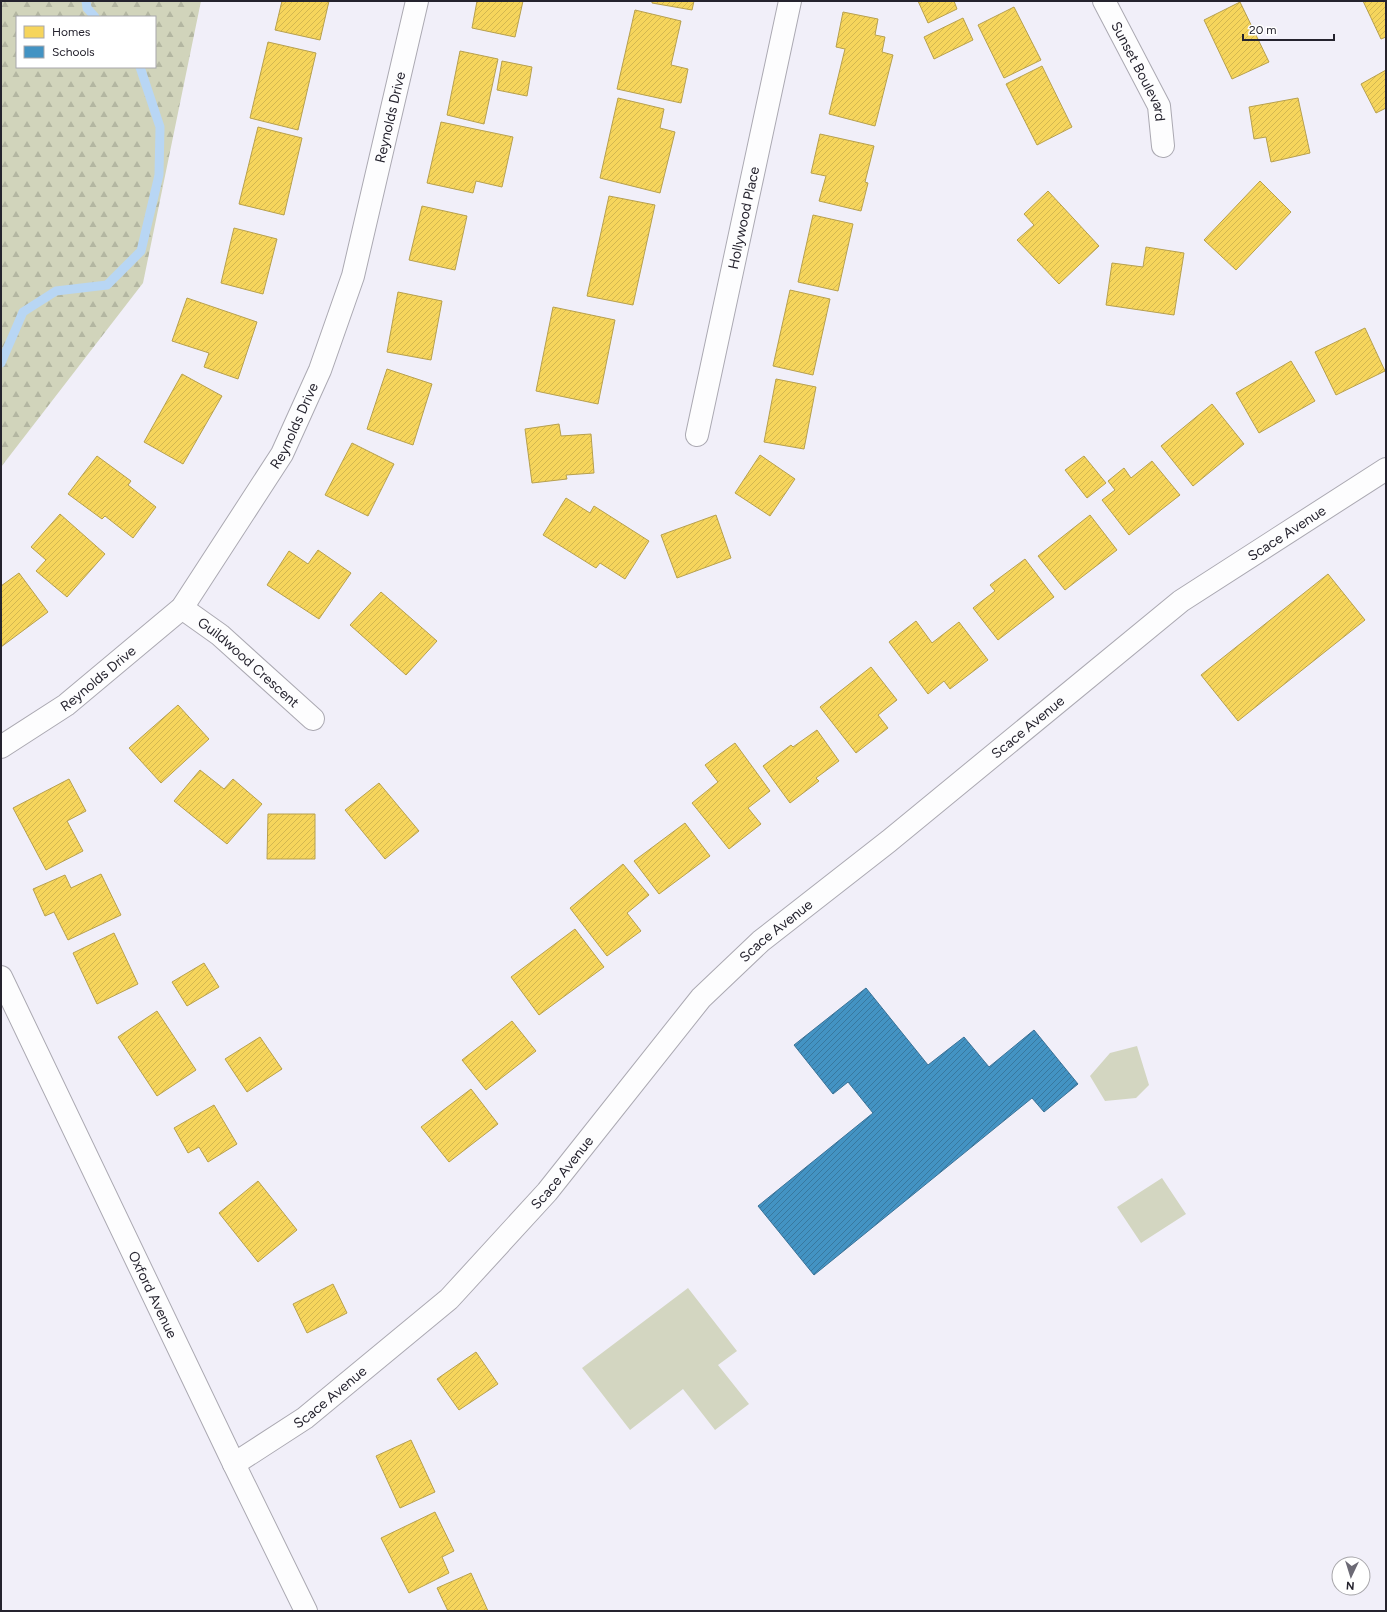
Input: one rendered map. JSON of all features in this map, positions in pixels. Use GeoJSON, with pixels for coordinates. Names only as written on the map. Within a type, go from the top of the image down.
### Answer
{"type":"FeatureCollection","features":[{"type":"Feature","properties":{"kind":"street","name":"Reynolds Drive"},"geometry":{"type":"LineString","coordinates":[[1,748],[66,706],[182,608],[282,454],[320,370],[353,276],[417,1]]}},
{"type":"Feature","properties":{"kind":"street","name":"Hollywood Place"},"geometry":{"type":"LineString","coordinates":[[697,435],[790,1]]}},
{"type":"Feature","properties":{"kind":"street","name":"Sunset Boulevard"},"geometry":{"type":"LineString","coordinates":[[1104,1],[1159,106],[1163,146]]}},
{"type":"Feature","properties":{"kind":"street","name":"Scace Avenue"},"geometry":{"type":"LineString","coordinates":[[234,1464],[305,1418],[449,1299],[547,1192],[701,998],[761,941],[889,841],[1181,601],[1386,469]]}},
{"type":"Feature","properties":{"kind":"street","name":"Guildwood Crescent"},"geometry":{"type":"LineString","coordinates":[[182,608],[220,635],[313,719]]}},
{"type":"Feature","properties":{"kind":"street","name":"Oxford Avenue"},"geometry":{"type":"LineString","coordinates":[[1,977],[306,1611]]}},
{"type":"Feature","properties":{"kind":"green space"},"geometry":{"type":"Polygon","coordinates":[[[1,1],[201,1],[143,283],[1,467],[1,1]]]}},
{"type":"Feature","properties":{"kind":"green space"},"geometry":{"type":"Polygon","coordinates":[[[1137,1046],[1149,1085],[1136,1098],[1105,1101],[1090,1076],[1110,1053],[1137,1046]]]}},
{"type":"Feature","properties":{"kind":"green space"},"geometry":{"type":"Polygon","coordinates":[[[1162,1178],[1186,1214],[1141,1243],[1117,1207],[1162,1178]]]}},
{"type":"Feature","properties":{"kind":"green space"},"geometry":{"type":"Polygon","coordinates":[[[688,1288],[737,1351],[718,1365],[749,1404],[715,1430],[683,1389],[630,1430],[582,1368],[688,1288]]]}},
{"type":"Feature","properties":{"kind":"building: Homes"},"geometry":{"type":"Polygon","coordinates":[[[282,1],[329,1],[320,40],[275,30],[282,1]]]}},
{"type":"Feature","properties":{"kind":"building: Homes"},"geometry":{"type":"Polygon","coordinates":[[[477,1],[523,1],[515,37],[472,28],[477,1]]]}},
{"type":"Feature","properties":{"kind":"building: Homes"},"geometry":{"type":"Polygon","coordinates":[[[652,1],[694,1],[692,10],[652,3],[652,1]]]}},
{"type":"Feature","properties":{"kind":"building: Homes"},"geometry":{"type":"Polygon","coordinates":[[[918,1],[954,1],[957,9],[928,23],[918,1]]]}},
{"type":"Feature","properties":{"kind":"building: Homes"},"geometry":{"type":"Polygon","coordinates":[[[1363,1],[1386,1],[1386,37],[1381,39],[1363,1]]]}},
{"type":"Feature","properties":{"kind":"building: Homes"},"geometry":{"type":"Polygon","coordinates":[[[1240,2],[1269,62],[1232,79],[1204,20],[1240,2]]]}},
{"type":"Feature","properties":{"kind":"building: Homes"},"geometry":{"type":"Polygon","coordinates":[[[1014,7],[1041,60],[1004,78],[978,25],[1014,7]]]}},
{"type":"Feature","properties":{"kind":"building: Homes"},"geometry":{"type":"Polygon","coordinates":[[[635,10],[681,21],[671,65],[688,69],[681,103],[617,89],[635,10]]]}},
{"type":"Feature","properties":{"kind":"building: Homes"},"geometry":{"type":"Polygon","coordinates":[[[843,12],[878,19],[875,35],[885,37],[882,52],[893,55],[875,126],[829,114],[845,49],[836,47],[843,12]]]}},
{"type":"Feature","properties":{"kind":"building: Homes"},"geometry":{"type":"Polygon","coordinates":[[[963,18],[973,40],[934,59],[924,37],[963,18]]]}},
{"type":"Feature","properties":{"kind":"building: Homes"},"geometry":{"type":"Polygon","coordinates":[[[268,42],[316,53],[298,130],[250,118],[268,42]]]}},
{"type":"Feature","properties":{"kind":"building: Homes"},"geometry":{"type":"Polygon","coordinates":[[[460,51],[498,59],[484,124],[447,115],[460,51]]]}},
{"type":"Feature","properties":{"kind":"building: Homes"},"geometry":{"type":"Polygon","coordinates":[[[502,61],[532,67],[527,96],[497,90],[502,61]]]}},
{"type":"Feature","properties":{"kind":"building: Homes"},"geometry":{"type":"Polygon","coordinates":[[[1042,66],[1072,127],[1037,145],[1006,84],[1042,66]]]}},
{"type":"Feature","properties":{"kind":"building: Homes"},"geometry":{"type":"Polygon","coordinates":[[[1386,70],[1386,108],[1376,113],[1361,84],[1386,70]]]}},
{"type":"Feature","properties":{"kind":"building: Homes"},"geometry":{"type":"Polygon","coordinates":[[[618,98],[664,109],[660,128],[675,132],[660,193],[600,178],[618,98]]]}},
{"type":"Feature","properties":{"kind":"building: Homes"},"geometry":{"type":"Polygon","coordinates":[[[1298,98],[1310,153],[1271,162],[1266,137],[1254,139],[1249,107],[1298,98]]]}},
{"type":"Feature","properties":{"kind":"building: Homes"},"geometry":{"type":"Polygon","coordinates":[[[441,122],[513,137],[502,187],[476,181],[473,193],[427,183],[441,122]]]}},
{"type":"Feature","properties":{"kind":"building: Homes"},"geometry":{"type":"Polygon","coordinates":[[[258,127],[302,138],[284,215],[239,204],[258,127]]]}},
{"type":"Feature","properties":{"kind":"building: Homes"},"geometry":{"type":"Polygon","coordinates":[[[820,134],[874,146],[865,182],[868,183],[861,211],[819,201],[826,176],[811,173],[820,134]]]}},
{"type":"Feature","properties":{"kind":"building: Homes"},"geometry":{"type":"Polygon","coordinates":[[[1260,181],[1291,212],[1236,270],[1204,240],[1260,181]]]}},
{"type":"Feature","properties":{"kind":"building: Homes"},"geometry":{"type":"Polygon","coordinates":[[[1048,191],[1099,246],[1059,284],[1017,240],[1034,225],[1024,214],[1048,191]]]}},
{"type":"Feature","properties":{"kind":"building: Homes"},"geometry":{"type":"Polygon","coordinates":[[[609,196],[655,205],[633,305],[587,296],[609,196]]]}},
{"type":"Feature","properties":{"kind":"building: Homes"},"geometry":{"type":"Polygon","coordinates":[[[422,206],[467,216],[455,270],[409,260],[422,206]]]}},
{"type":"Feature","properties":{"kind":"building: Homes"},"geometry":{"type":"Polygon","coordinates":[[[813,215],[853,224],[838,291],[798,282],[813,215]]]}},
{"type":"Feature","properties":{"kind":"building: Homes"},"geometry":{"type":"Polygon","coordinates":[[[234,228],[277,239],[263,294],[221,283],[234,228]]]}},
{"type":"Feature","properties":{"kind":"building: Homes"},"geometry":{"type":"Polygon","coordinates":[[[1146,247],[1184,253],[1174,315],[1106,305],[1112,263],[1143,267],[1146,247]]]}},
{"type":"Feature","properties":{"kind":"building: Homes"},"geometry":{"type":"Polygon","coordinates":[[[790,290],[830,299],[813,375],[773,366],[790,290]]]}},
{"type":"Feature","properties":{"kind":"building: Homes"},"geometry":{"type":"Polygon","coordinates":[[[398,292],[442,301],[431,360],[387,352],[398,292]]]}},
{"type":"Feature","properties":{"kind":"building: Homes"},"geometry":{"type":"Polygon","coordinates":[[[187,298],[257,322],[238,379],[204,367],[209,353],[172,341],[187,298]]]}},
{"type":"Feature","properties":{"kind":"building: Homes"},"geometry":{"type":"Polygon","coordinates":[[[553,307],[615,320],[598,404],[536,391],[553,307]]]}},
{"type":"Feature","properties":{"kind":"building: Homes"},"geometry":{"type":"Polygon","coordinates":[[[1365,328],[1385,371],[1336,395],[1315,352],[1365,328]]]}},
{"type":"Feature","properties":{"kind":"building: Homes"},"geometry":{"type":"Polygon","coordinates":[[[1291,361],[1315,401],[1259,433],[1236,393],[1291,361]]]}},
{"type":"Feature","properties":{"kind":"building: Homes"},"geometry":{"type":"Polygon","coordinates":[[[387,369],[432,384],[413,445],[367,429],[387,369]]]}},
{"type":"Feature","properties":{"kind":"building: Homes"},"geometry":{"type":"Polygon","coordinates":[[[182,374],[222,396],[183,464],[144,442],[182,374]]]}},
{"type":"Feature","properties":{"kind":"building: Homes"},"geometry":{"type":"Polygon","coordinates":[[[776,379],[816,387],[804,449],[764,442],[776,379]]]}},
{"type":"Feature","properties":{"kind":"building: Homes"},"geometry":{"type":"Polygon","coordinates":[[[1212,404],[1244,444],[1193,486],[1161,446],[1212,404]]]}},
{"type":"Feature","properties":{"kind":"building: Homes"},"geometry":{"type":"Polygon","coordinates":[[[559,424],[561,436],[591,434],[594,473],[566,475],[567,479],[532,483],[525,429],[559,424]]]}},
{"type":"Feature","properties":{"kind":"building: Homes"},"geometry":{"type":"Polygon","coordinates":[[[352,443],[394,464],[368,516],[325,495],[352,443]]]}},
{"type":"Feature","properties":{"kind":"building: Homes"},"geometry":{"type":"Polygon","coordinates":[[[760,455],[795,479],[770,516],[735,493],[760,455]]]}},
{"type":"Feature","properties":{"kind":"building: Homes"},"geometry":{"type":"Polygon","coordinates":[[[97,456],[131,481],[128,485],[156,507],[133,538],[105,516],[102,519],[68,494],[97,456]]]}},
{"type":"Feature","properties":{"kind":"building: Homes"},"geometry":{"type":"Polygon","coordinates":[[[1084,456],[1106,483],[1087,498],[1065,470],[1084,456]]]}},
{"type":"Feature","properties":{"kind":"building: Homes"},"geometry":{"type":"Polygon","coordinates":[[[1152,461],[1180,495],[1129,535],[1102,500],[1115,490],[1108,481],[1124,468],[1131,478],[1152,461]]]}},
{"type":"Feature","properties":{"kind":"building: Homes"},"geometry":{"type":"Polygon","coordinates":[[[566,498],[590,513],[594,506],[649,541],[625,579],[600,563],[596,568],[543,535],[566,498]]]}},
{"type":"Feature","properties":{"kind":"building: Homes"},"geometry":{"type":"Polygon","coordinates":[[[60,514],[105,554],[67,597],[36,571],[46,560],[31,547],[60,514]]]}},
{"type":"Feature","properties":{"kind":"building: Homes"},"geometry":{"type":"Polygon","coordinates":[[[716,515],[731,558],[677,578],[661,535],[716,515]]]}},
{"type":"Feature","properties":{"kind":"building: Homes"},"geometry":{"type":"Polygon","coordinates":[[[1090,515],[1117,550],[1065,590],[1038,556],[1090,515]]]}},
{"type":"Feature","properties":{"kind":"building: Homes"},"geometry":{"type":"Polygon","coordinates":[[[318,550],[351,573],[319,619],[267,585],[289,551],[308,564],[318,550]]]}},
{"type":"Feature","properties":{"kind":"building: Homes"},"geometry":{"type":"Polygon","coordinates":[[[1025,559],[1054,597],[998,640],[973,608],[995,591],[990,585],[1025,559]]]}},
{"type":"Feature","properties":{"kind":"building: Homes"},"geometry":{"type":"Polygon","coordinates":[[[19,573],[48,612],[1,647],[1,586],[19,573]]]}},
{"type":"Feature","properties":{"kind":"building: Homes"},"geometry":{"type":"Polygon","coordinates":[[[1328,574],[1365,620],[1238,721],[1201,675],[1328,574]]]}},
{"type":"Feature","properties":{"kind":"building: Homes"},"geometry":{"type":"Polygon","coordinates":[[[381,592],[437,641],[406,675],[350,625],[381,592]]]}},
{"type":"Feature","properties":{"kind":"building: Homes"},"geometry":{"type":"Polygon","coordinates":[[[916,621],[932,643],[959,622],[988,660],[950,689],[944,681],[928,694],[889,642],[916,621]]]}},
{"type":"Feature","properties":{"kind":"building: Homes"},"geometry":{"type":"Polygon","coordinates":[[[871,667],[897,700],[878,715],[888,728],[856,753],[820,707],[871,667]]]}},
{"type":"Feature","properties":{"kind":"building: Homes"},"geometry":{"type":"Polygon","coordinates":[[[178,705],[209,739],[161,783],[129,748],[178,705]]]}},
{"type":"Feature","properties":{"kind":"building: Homes"},"geometry":{"type":"Polygon","coordinates":[[[817,730],[839,761],[816,778],[819,781],[790,803],[763,766],[791,745],[793,747],[817,730]]]}},
{"type":"Feature","properties":{"kind":"building: Homes"},"geometry":{"type":"Polygon","coordinates":[[[735,743],[770,791],[748,808],[761,824],[729,849],[692,803],[718,782],[705,765],[735,743]]]}},
{"type":"Feature","properties":{"kind":"building: Homes"},"geometry":{"type":"Polygon","coordinates":[[[200,770],[224,789],[233,779],[262,804],[227,844],[174,801],[200,770]]]}},
{"type":"Feature","properties":{"kind":"building: Homes"},"geometry":{"type":"Polygon","coordinates":[[[69,779],[86,811],[67,821],[83,851],[46,870],[13,808],[69,779]]]}},
{"type":"Feature","properties":{"kind":"building: Homes"},"geometry":{"type":"Polygon","coordinates":[[[379,783],[419,831],[385,859],[345,810],[379,783]]]}},
{"type":"Feature","properties":{"kind":"building: Homes"},"geometry":{"type":"Polygon","coordinates":[[[268,814],[315,814],[315,859],[267,859],[268,814]]]}},
{"type":"Feature","properties":{"kind":"building: Homes"},"geometry":{"type":"Polygon","coordinates":[[[685,823],[710,856],[659,894],[634,861],[685,823]]]}},
{"type":"Feature","properties":{"kind":"building: Homes"},"geometry":{"type":"Polygon","coordinates":[[[623,864],[649,895],[627,913],[641,931],[607,956],[570,908],[623,864]]]}},
{"type":"Feature","properties":{"kind":"building: Homes"},"geometry":{"type":"Polygon","coordinates":[[[101,874],[121,915],[68,940],[54,912],[45,916],[33,889],[65,875],[71,888],[101,874]]]}},
{"type":"Feature","properties":{"kind":"building: Homes"},"geometry":{"type":"Polygon","coordinates":[[[575,929],[604,967],[539,1015],[511,977],[575,929]]]}},
{"type":"Feature","properties":{"kind":"building: Homes"},"geometry":{"type":"Polygon","coordinates":[[[114,933],[138,984],[97,1004],[73,953],[114,933]]]}},
{"type":"Feature","properties":{"kind":"building: Homes"},"geometry":{"type":"Polygon","coordinates":[[[204,963],[219,987],[187,1006],[172,982],[204,963]]]}},
{"type":"Feature","properties":{"kind":"building: Homes"},"geometry":{"type":"Polygon","coordinates":[[[157,1011],[196,1070],[157,1096],[118,1037],[157,1011]]]}},
{"type":"Feature","properties":{"kind":"building: Homes"},"geometry":{"type":"Polygon","coordinates":[[[512,1021],[536,1051],[486,1090],[462,1060],[512,1021]]]}},
{"type":"Feature","properties":{"kind":"building: Homes"},"geometry":{"type":"Polygon","coordinates":[[[260,1037],[282,1069],[247,1092],[225,1059],[260,1037]]]}},
{"type":"Feature","properties":{"kind":"building: Homes"},"geometry":{"type":"Polygon","coordinates":[[[471,1089],[498,1124],[449,1162],[421,1127],[471,1089]]]}},
{"type":"Feature","properties":{"kind":"building: Homes"},"geometry":{"type":"Polygon","coordinates":[[[214,1105],[237,1144],[208,1162],[199,1147],[188,1153],[174,1128],[214,1105]]]}},
{"type":"Feature","properties":{"kind":"building: Homes"},"geometry":{"type":"Polygon","coordinates":[[[258,1181],[297,1230],[258,1262],[219,1213],[258,1181]]]}},
{"type":"Feature","properties":{"kind":"building: Homes"},"geometry":{"type":"Polygon","coordinates":[[[333,1284],[347,1313],[307,1333],[293,1304],[333,1284]]]}},
{"type":"Feature","properties":{"kind":"building: Homes"},"geometry":{"type":"Polygon","coordinates":[[[476,1352],[498,1384],[459,1410],[437,1379],[476,1352]]]}},
{"type":"Feature","properties":{"kind":"building: Homes"},"geometry":{"type":"Polygon","coordinates":[[[411,1440],[435,1492],[400,1508],[376,1456],[411,1440]]]}},
{"type":"Feature","properties":{"kind":"building: Homes"},"geometry":{"type":"Polygon","coordinates":[[[435,1512],[454,1551],[442,1557],[449,1573],[409,1593],[381,1538],[435,1512]]]}},
{"type":"Feature","properties":{"kind":"building: Homes"},"geometry":{"type":"Polygon","coordinates":[[[471,1573],[488,1611],[448,1611],[437,1588],[471,1573]]]}},
{"type":"Feature","properties":{"kind":"building: Schools"},"geometry":{"type":"Polygon","coordinates":[[[866,988],[928,1065],[964,1037],[989,1067],[1034,1030],[1078,1084],[1044,1112],[1032,1098],[814,1275],[758,1206],[873,1113],[848,1082],[833,1094],[794,1045],[866,988]]]}},
{"type":"Feature","properties":{"kind":"waterway"},"geometry":{"type":"LineString","coordinates":[[86,1],[87,8],[94,16]]}},
{"type":"Feature","properties":{"kind":"waterway"},"geometry":{"type":"LineString","coordinates":[[1,363],[23,312],[56,291],[107,285],[141,251],[159,175],[160,127],[140,68]]}}]}
